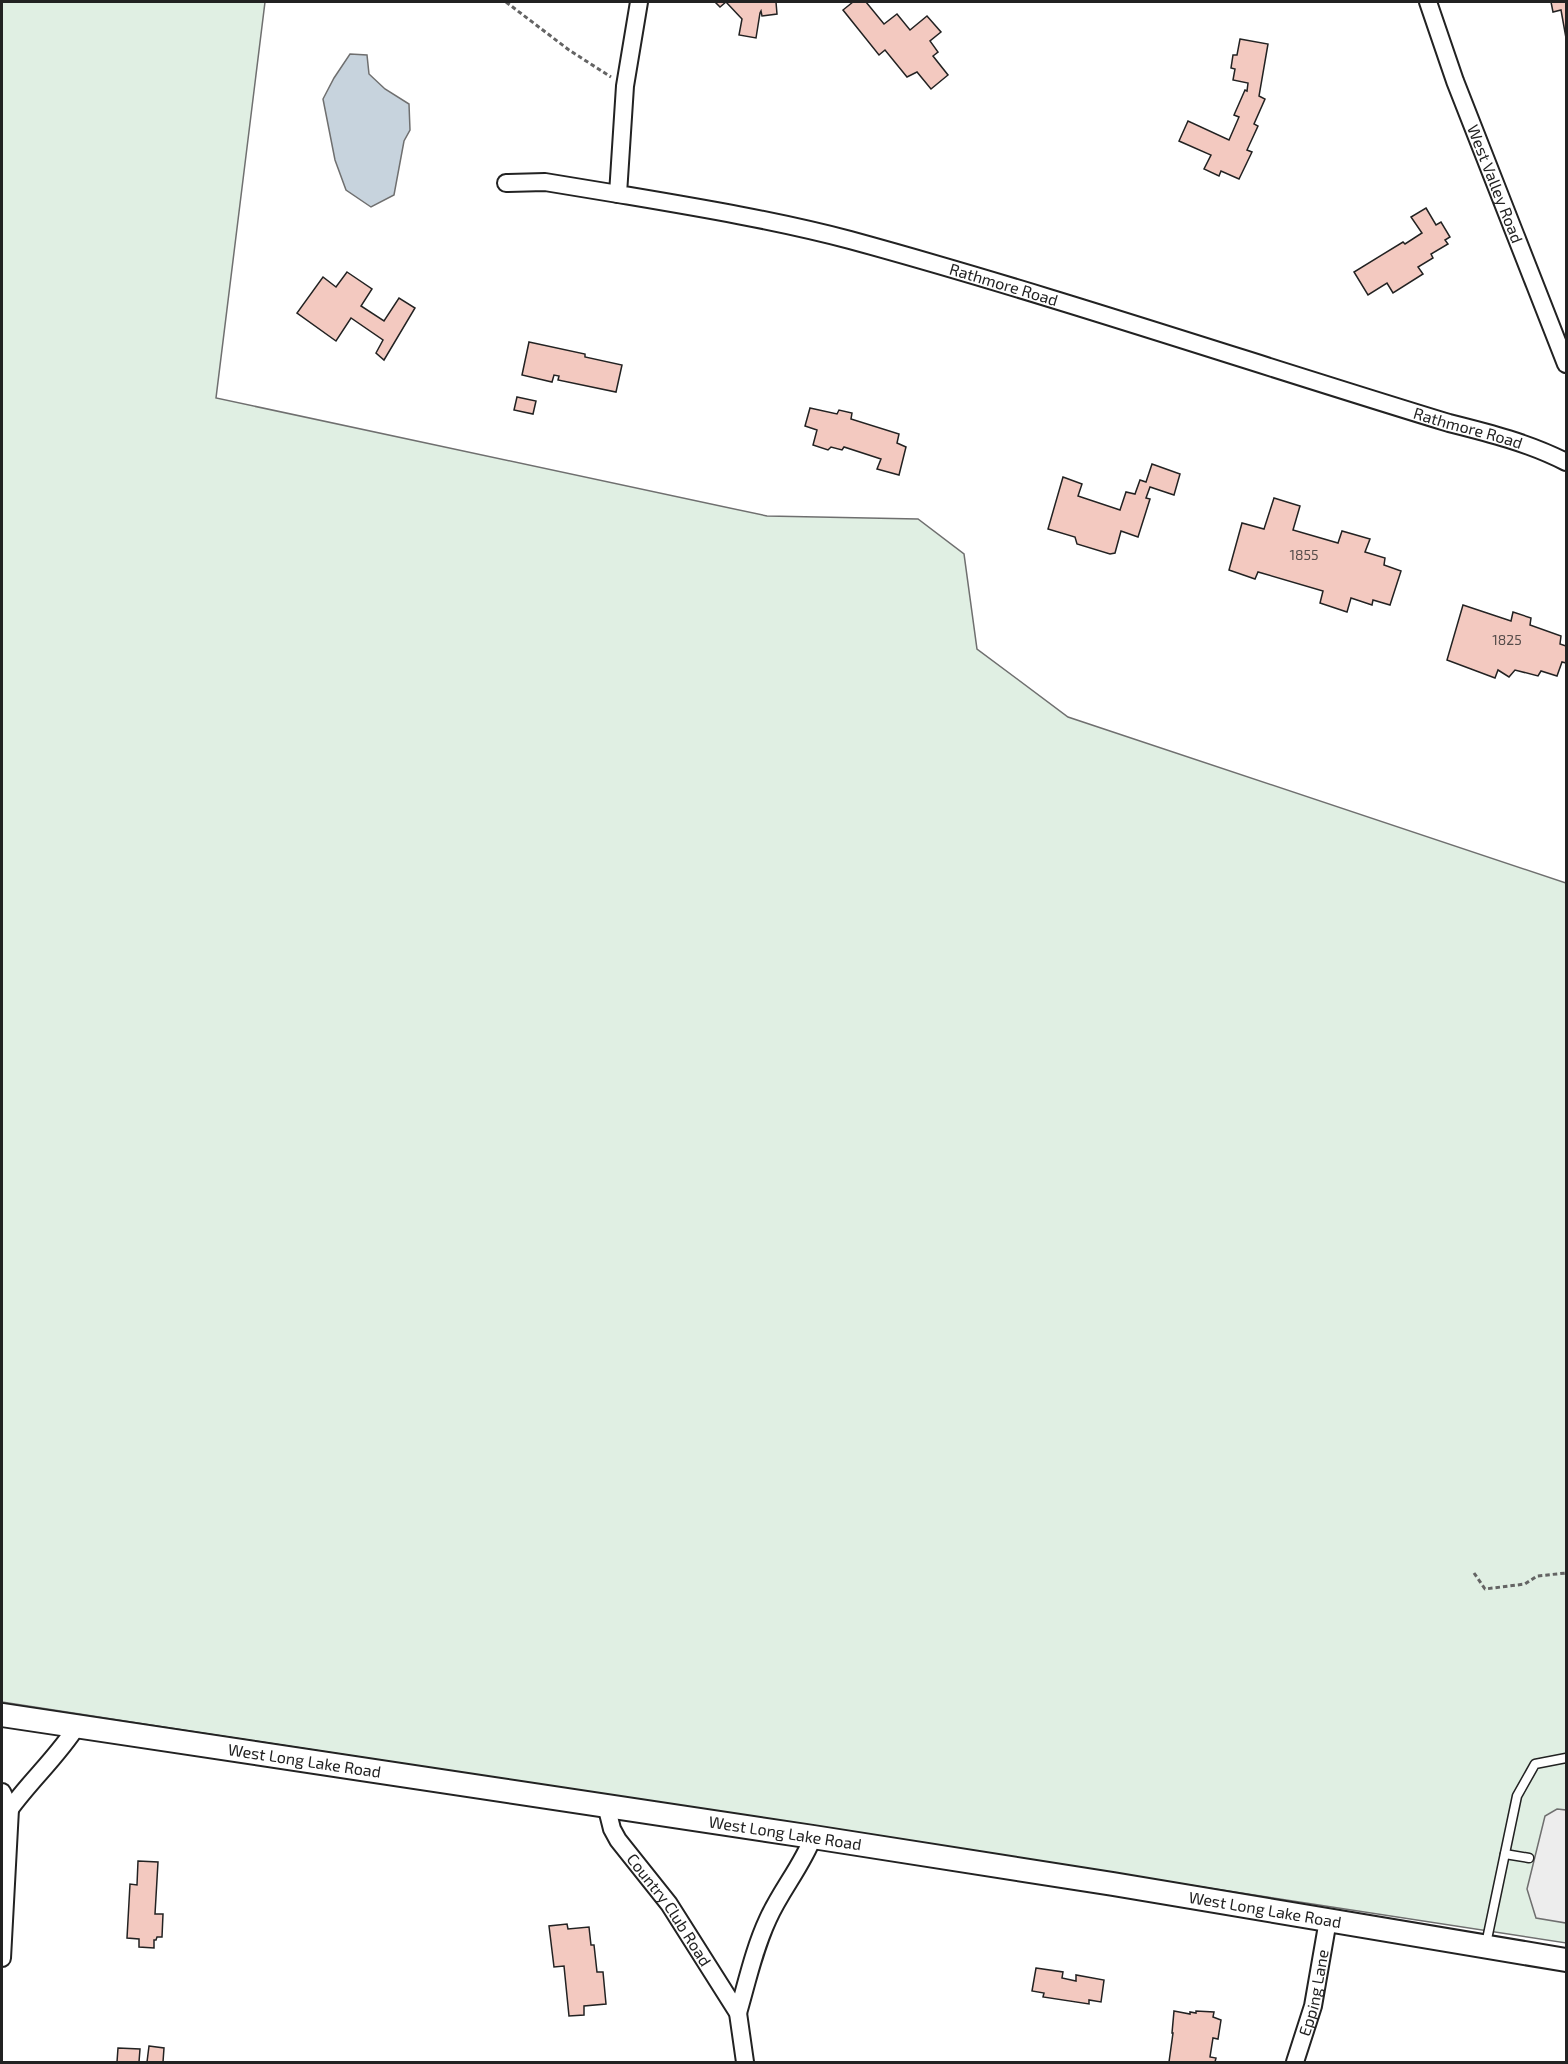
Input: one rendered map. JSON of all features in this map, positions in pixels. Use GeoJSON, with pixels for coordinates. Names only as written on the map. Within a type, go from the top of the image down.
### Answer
{"type":"FeatureCollection","features":[{"type":"Feature","properties":{"kind":"main road","name":"West Long Lake Road"},"geometry":{"type":"LineString","coordinates":[[2,1715],[813,1837],[1566,1960]]}},
{"type":"Feature","properties":{"kind":"street"},"geometry":{"type":"LineString","coordinates":[[618,194],[625,86],[639,2]]}},
{"type":"Feature","properties":{"kind":"street","name":"West Valley Road"},"geometry":{"type":"LineString","coordinates":[[1428,2],[1459,91],[1566,364]]}},
{"type":"Feature","properties":{"kind":"street","name":"Rathmore Road"},"geometry":{"type":"LineString","coordinates":[[506,183],[545,182],[618,194],[690,206],[848,240],[1172,336],[1449,423],[1489,433],[1540,450],[1566,462]]}},
{"type":"Feature","properties":{"kind":"street"},"geometry":{"type":"LineString","coordinates":[[10,1809],[24,1790],[63,1749],[77,1726]]}},
{"type":"Feature","properties":{"kind":"street"},"geometry":{"type":"LineString","coordinates":[[2,1792],[10,1809],[2,1958]]}},
{"type":"Feature","properties":{"kind":"street","name":"Country Club Road"},"geometry":{"type":"LineString","coordinates":[[606,1805],[612,1829],[618,1840],[669,1904],[738,2013],[745,2062]]}},
{"type":"Feature","properties":{"kind":"street","name":"Country Club Road"},"geometry":{"type":"LineString","coordinates":[[738,2013],[768,1918],[807,1853],[813,1837]]}},
{"type":"Feature","properties":{"kind":"street","name":"Epping Lane"},"geometry":{"type":"LineString","coordinates":[[1295,2062],[1313,2006],[1328,1920]]}},
{"type":"Feature","properties":{"kind":"lane"},"geometry":{"type":"LineString","coordinates":[[1486,1947],[1517,1796],[1535,1764],[1566,1758]]}},
{"type":"Feature","properties":{"kind":"lane"},"geometry":{"type":"LineString","coordinates":[[1505,1854],[1529,1858]]}},
{"type":"Feature","properties":{"kind":"path"},"geometry":{"type":"LineString","coordinates":[[506,2],[569,50],[625,86]]}},
{"type":"Feature","properties":{"kind":"path"},"geometry":{"type":"LineString","coordinates":[[1474,1573],[1485,1589],[1525,1584],[1537,1576],[1566,1573]]}},
{"type":"Feature","properties":{"kind":"green space"},"geometry":{"type":"Polygon","coordinates":[[[2,2],[265,2],[216,398],[767,516],[918,519],[964,554],[977,649],[1068,717],[1566,883],[1566,1943],[2,1702],[2,2]]]}},
{"type":"Feature","properties":{"kind":"shaded area"},"geometry":{"type":"Polygon","coordinates":[[[350,54],[367,55],[369,74],[385,89],[409,104],[410,130],[404,141],[394,195],[371,207],[346,190],[335,160],[323,99],[350,54]]]}},
{"type":"Feature","properties":{"kind":"shaded area"},"geometry":{"type":"Polygon","coordinates":[[[1557,1809],[1566,1810],[1566,1923],[1536,1918],[1527,1889],[1545,1816],[1557,1809]]]}},
{"type":"Feature","properties":{"kind":"building"},"geometry":{"type":"Polygon","coordinates":[[[715,2],[726,2],[720,7],[715,2]]]}},
{"type":"Feature","properties":{"kind":"building"},"geometry":{"type":"Polygon","coordinates":[[[726,2],[776,2],[777,14],[762,16],[761,11],[756,38],[739,35],[742,19],[726,2]]]}},
{"type":"Feature","properties":{"kind":"building"},"geometry":{"type":"Polygon","coordinates":[[[853,2],[866,2],[884,24],[897,14],[910,30],[927,16],[941,32],[930,41],[938,52],[933,56],[948,75],[931,89],[917,72],[907,77],[885,50],[879,55],[843,10],[853,2]]]}},
{"type":"Feature","properties":{"kind":"building"},"geometry":{"type":"Polygon","coordinates":[[[1551,2],[1566,2],[1566,38],[1561,10],[1553,12],[1551,2]]]}},
{"type":"Feature","properties":{"kind":"building"},"geometry":{"type":"Polygon","coordinates":[[[1240,39],[1268,44],[1259,96],[1265,99],[1254,124],[1258,126],[1247,150],[1252,152],[1239,179],[1221,171],[1219,176],[1204,169],[1211,155],[1179,141],[1188,121],[1229,140],[1239,117],[1234,115],[1245,90],[1247,91],[1248,83],[1233,80],[1235,69],[1231,68],[1233,55],[1237,55],[1240,39]]]}},
{"type":"Feature","properties":{"kind":"building"},"geometry":{"type":"Polygon","coordinates":[[[1426,208],[1436,225],[1441,222],[1450,237],[1445,240],[1448,244],[1431,254],[1433,258],[1418,267],[1423,274],[1393,293],[1387,283],[1368,295],[1354,272],[1422,233],[1411,217],[1426,208]]]}},
{"type":"Feature","properties":{"kind":"building"},"geometry":{"type":"Polygon","coordinates":[[[347,272],[372,289],[361,306],[384,321],[399,298],[415,308],[384,360],[376,353],[383,340],[351,318],[336,341],[297,313],[323,277],[336,287],[347,272]]]}},
{"type":"Feature","properties":{"kind":"building"},"geometry":{"type":"Polygon","coordinates":[[[529,342],[622,365],[616,392],[558,380],[559,376],[554,375],[552,382],[522,375],[529,342]]]}},
{"type":"Feature","properties":{"kind":"building"},"geometry":{"type":"Polygon","coordinates":[[[517,397],[536,401],[533,414],[514,410],[517,397]]]}},
{"type":"Feature","properties":{"kind":"building"},"geometry":{"type":"Polygon","coordinates":[[[810,408],[837,414],[839,410],[852,413],[851,419],[899,434],[897,443],[906,447],[899,475],[877,469],[881,459],[844,447],[842,450],[831,447],[828,450],[813,445],[817,430],[805,426],[810,408]]]}},
{"type":"Feature","properties":{"kind":"building"},"geometry":{"type":"Polygon","coordinates":[[[1152,464],[1180,474],[1174,495],[1150,487],[1146,498],[1150,499],[1138,537],[1121,531],[1115,553],[1110,554],[1077,544],[1075,537],[1048,529],[1063,477],[1082,484],[1078,496],[1120,510],[1126,492],[1135,494],[1140,480],[1146,482],[1152,464]]]}},
{"type":"Feature","properties":{"kind":"building"},"geometry":{"type":"Polygon","coordinates":[[[1274,498],[1300,506],[1293,530],[1338,543],[1342,531],[1370,539],[1365,552],[1385,558],[1384,565],[1401,571],[1390,605],[1373,600],[1372,605],[1351,598],[1347,612],[1320,603],[1323,591],[1258,572],[1255,579],[1229,570],[1242,523],[1264,529],[1274,498]]]}},
{"type":"Feature","properties":{"kind":"building"},"geometry":{"type":"Polygon","coordinates":[[[1463,605],[1511,621],[1513,612],[1531,618],[1530,625],[1561,636],[1560,644],[1566,646],[1566,663],[1562,662],[1557,676],[1541,671],[1538,676],[1515,670],[1509,677],[1498,670],[1495,678],[1447,660],[1463,605]]]}},
{"type":"Feature","properties":{"kind":"building"},"geometry":{"type":"Polygon","coordinates":[[[138,1861],[158,1862],[155,1914],[163,1914],[162,1937],[154,1940],[154,1948],[139,1947],[139,1939],[127,1938],[130,1884],[137,1885],[138,1861]]]}},
{"type":"Feature","properties":{"kind":"building"},"geometry":{"type":"Polygon","coordinates":[[[567,1924],[568,1929],[589,1927],[597,1972],[603,1972],[606,2004],[584,2006],[584,2015],[569,2016],[564,1966],[554,1967],[549,1926],[567,1924]]]}},
{"type":"Feature","properties":{"kind":"building"},"geometry":{"type":"Polygon","coordinates":[[[1036,1968],[1063,1972],[1062,1978],[1076,1981],[1076,1975],[1104,1980],[1101,2002],[1089,2000],[1089,2004],[1043,1997],[1044,1993],[1032,1991],[1036,1968]]]}},
{"type":"Feature","properties":{"kind":"building"},"geometry":{"type":"Polygon","coordinates":[[[1174,2011],[1190,2014],[1196,2011],[1214,2012],[1213,2017],[1221,2020],[1218,2039],[1213,2038],[1210,2057],[1216,2058],[1215,2062],[1169,2062],[1174,2011]]]}},
{"type":"Feature","properties":{"kind":"building"},"geometry":{"type":"Polygon","coordinates":[[[149,2046],[164,2048],[163,2062],[147,2062],[149,2046]]]}},
{"type":"Feature","properties":{"kind":"building"},"geometry":{"type":"Polygon","coordinates":[[[118,2048],[140,2049],[139,2062],[117,2062],[118,2048]]]}}]}
